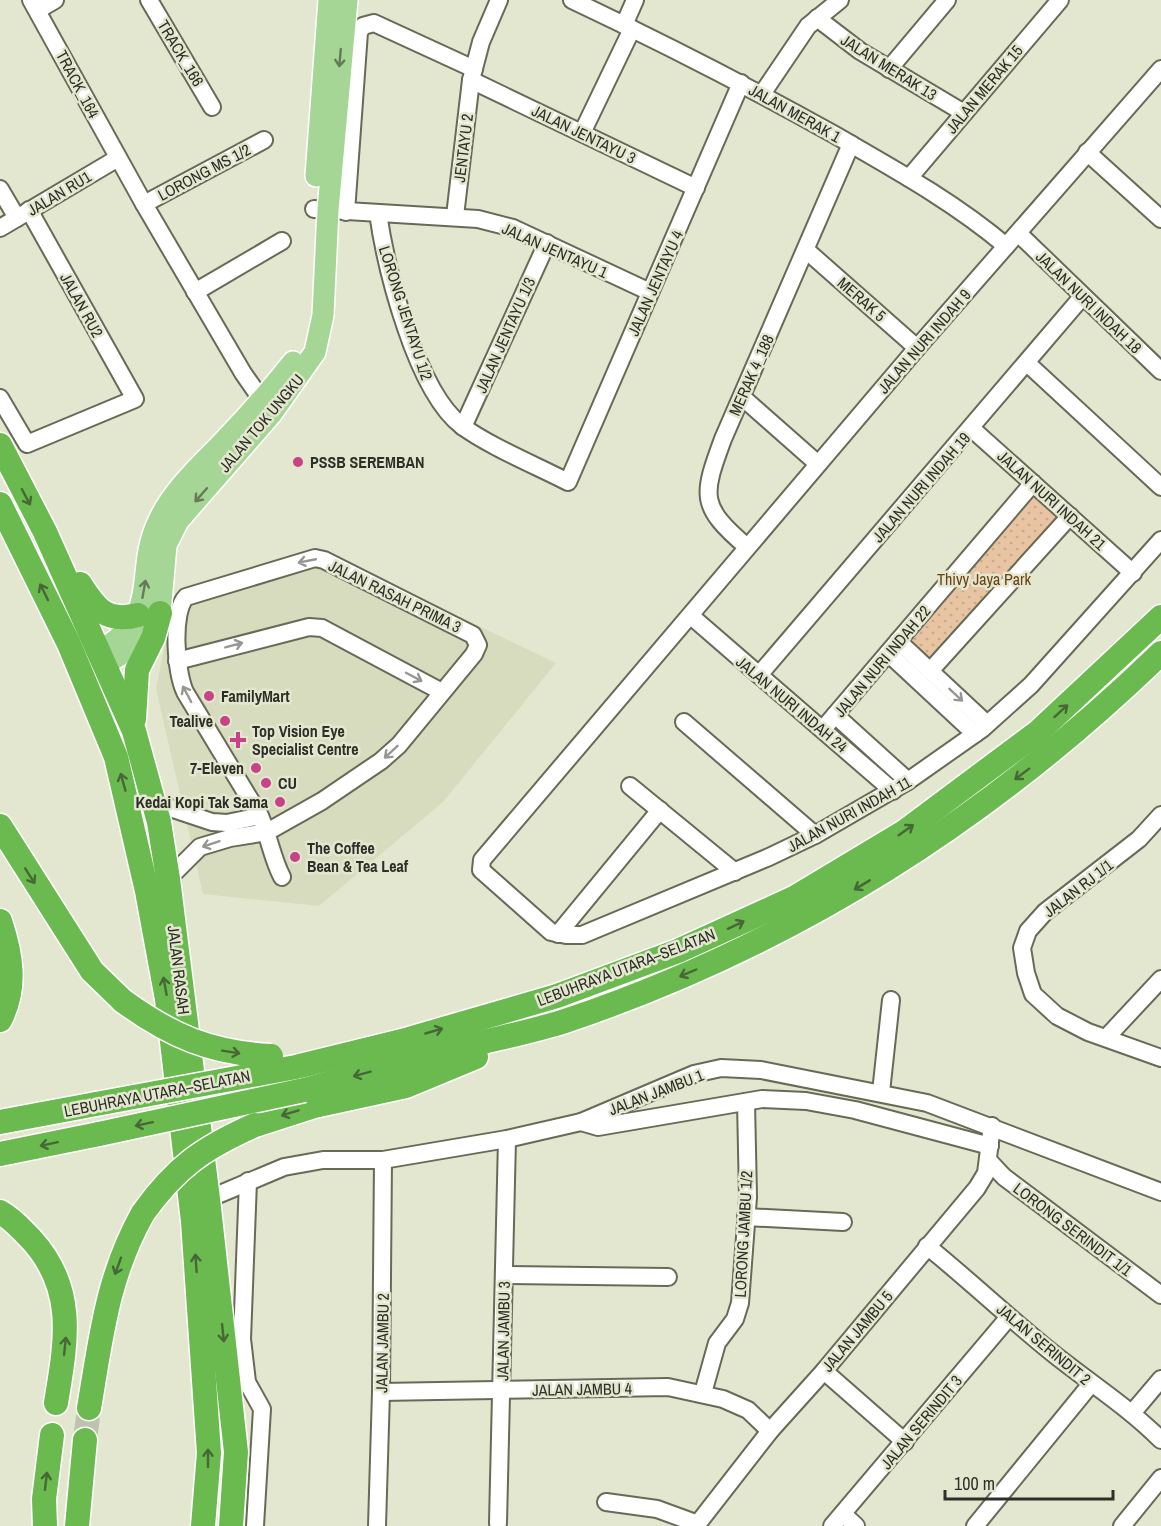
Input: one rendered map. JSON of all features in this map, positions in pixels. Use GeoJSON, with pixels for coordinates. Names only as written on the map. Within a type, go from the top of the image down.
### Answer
{"type":"FeatureCollection","features":[{"type":"Feature","properties":{"kind":"highway","name":"JALAN RASAH"},"geometry":{"type":"LineString","coordinates":[[0,445],[45,532],[134,732],[154,803],[168,879],[208,1199],[236,1452],[231,1526]]}},
{"type":"Feature","properties":{"kind":"highway","name":"JALAN RASAH"},"geometry":{"type":"LineString","coordinates":[[0,504],[69,644],[116,757],[126,794],[167,999],[193,1221],[209,1454],[203,1526]]}},
{"type":"Feature","properties":{"kind":"highway"},"geometry":{"type":"LineString","coordinates":[[45,532],[99,609],[114,618],[149,614],[153,638],[137,670],[134,732]]}},
{"type":"Feature","properties":{"kind":"highway","name":"LEBUHRAYA UTARA–SELATAN"},"geometry":{"type":"LineString","coordinates":[[0,1122],[296,1067],[402,1041],[557,996],[678,951],[794,898],[904,832],[1038,732],[1161,617]]}},
{"type":"Feature","properties":{"kind":"highway"},"geometry":{"type":"LineString","coordinates":[[69,644],[100,659],[91,693]]}},
{"type":"Feature","properties":{"kind":"highway","name":"LEBUHRAYA UTARA–SELATAN"},"geometry":{"type":"LineString","coordinates":[[0,1155],[304,1090],[564,1021],[688,974],[805,918],[920,850],[1053,751],[1112,700],[1161,653]]}},
{"type":"Feature","properties":{"kind":"highway"},"geometry":{"type":"LineString","coordinates":[[0,826],[92,971],[123,1001],[156,1025],[205,1046],[229,1052],[271,1056],[325,1052],[402,1041]]}},
{"type":"Feature","properties":{"kind":"highway"},"geometry":{"type":"LineString","coordinates":[[0,921],[10,956],[11,984],[0,1020]]}},
{"type":"Feature","properties":{"kind":"highway"},"geometry":{"type":"LineString","coordinates":[[89,1408],[109,1292],[123,1251],[143,1213],[158,1192],[181,1168],[206,1148],[255,1125],[314,1106],[406,1086],[564,1021]]}},
{"type":"Feature","properties":{"kind":"highway"},"geometry":{"type":"LineString","coordinates":[[0,1212],[11,1218],[46,1255],[55,1270],[60,1287],[66,1327],[56,1403]]}},
{"type":"Feature","properties":{"kind":"highway"},"geometry":{"type":"LineString","coordinates":[[45,1526],[44,1499],[52,1435]]}},
{"type":"Feature","properties":{"kind":"highway"},"geometry":{"type":"LineString","coordinates":[[77,1526],[85,1440]]}},
{"type":"Feature","properties":{"kind":"main road","name":"JALAN TOK UNGKU"},"geometry":{"type":"LineString","coordinates":[[329,0],[329,210]]}},
{"type":"Feature","properties":{"kind":"main road","name":"JALAN TOK UNGKU"},"geometry":{"type":"LineString","coordinates":[[100,659],[118,640],[149,614],[145,591],[150,544],[159,520],[174,494],[267,408],[294,361],[309,322],[329,210],[347,0]]}},
{"type":"Feature","properties":{"kind":"street"},"geometry":{"type":"LineString","coordinates":[[35,5],[55,0]]}},
{"type":"Feature","properties":{"kind":"street","name":"TRACK_166"},"geometry":{"type":"LineString","coordinates":[[149,0],[213,107]]}},
{"type":"Feature","properties":{"kind":"street","name":"JENTAYU 2"},"geometry":{"type":"LineString","coordinates":[[454,216],[472,74],[481,42],[499,0]]}},
{"type":"Feature","properties":{"kind":"street","name":"JALAN MERAK 1"},"geometry":{"type":"LineString","coordinates":[[572,0],[762,94],[1012,240]]}},
{"type":"Feature","properties":{"kind":"street"},"geometry":{"type":"LineString","coordinates":[[582,133],[628,27],[635,0]]}},
{"type":"Feature","properties":{"kind":"street"},"geometry":{"type":"LineString","coordinates":[[762,94],[799,38],[840,0]]}},
{"type":"Feature","properties":{"kind":"street"},"geometry":{"type":"LineString","coordinates":[[889,69],[947,0]]}},
{"type":"Feature","properties":{"kind":"street","name":"JALAN MERAK 15"},"geometry":{"type":"LineString","coordinates":[[909,178],[1060,0]]}},
{"type":"Feature","properties":{"kind":"street","name":"TRACK_164"},"geometry":{"type":"LineString","coordinates":[[35,5],[144,204],[267,408]]}},
{"type":"Feature","properties":{"kind":"street","name":"JALAN MERAK 13"},"geometry":{"type":"LineString","coordinates":[[818,18],[835,33],[889,69],[964,113]]}},
{"type":"Feature","properties":{"kind":"street","name":"JALAN JENTAYU 3"},"geometry":{"type":"LineString","coordinates":[[329,210],[359,32],[363,26],[374,23],[582,133],[696,188]]}},
{"type":"Feature","properties":{"kind":"street","name":"JALAN NURI INDAH 9"},"geometry":{"type":"LineString","coordinates":[[558,934],[525,910],[481,870],[482,860],[917,348],[1161,69]]}},
{"type":"Feature","properties":{"kind":"street","name":"JALAN JENTAYU 4"},"geometry":{"type":"LineString","coordinates":[[568,482],[741,83]]}},
{"type":"Feature","properties":{"kind":"street","name":"LORONG MS 1/2"},"geometry":{"type":"LineString","coordinates":[[144,204],[264,141]]}},
{"type":"Feature","properties":{"kind":"street","name":"MERAK 4_188"},"geometry":{"type":"LineString","coordinates":[[747,547],[726,529],[709,503],[707,489],[710,476],[851,144]]}},
{"type":"Feature","properties":{"kind":"street"},"geometry":{"type":"LineString","coordinates":[[1087,152],[1161,219]]}},
{"type":"Feature","properties":{"kind":"street","name":"JALAN RU1"},"geometry":{"type":"LineString","coordinates":[[0,228],[118,158]]}},
{"type":"Feature","properties":{"kind":"street","name":"JALAN RU2"},"geometry":{"type":"LineString","coordinates":[[0,189],[23,214],[135,399],[27,444],[0,398]]}},
{"type":"Feature","properties":{"kind":"street","name":"JALAN JENTAYU 1"},"geometry":{"type":"LineString","coordinates":[[329,210],[454,216],[513,228],[650,292]]}},
{"type":"Feature","properties":{"kind":"street","name":"LORONG JENTAYU 1/2"},"geometry":{"type":"LineString","coordinates":[[378,213],[384,254],[429,384],[446,411],[463,427],[568,482]]}},
{"type":"Feature","properties":{"kind":"street","name":"JALAN NURI INDAH 18"},"geometry":{"type":"LineString","coordinates":[[1012,240],[1082,297],[1161,370]]}},
{"type":"Feature","properties":{"kind":"street"},"geometry":{"type":"LineString","coordinates":[[195,292],[282,241]]}},
{"type":"Feature","properties":{"kind":"street","name":"JALAN JENTAYU 1/3"},"geometry":{"type":"LineString","coordinates":[[463,427],[547,243]]}},
{"type":"Feature","properties":{"kind":"street","name":"MERAK 5"},"geometry":{"type":"LineString","coordinates":[[806,250],[917,348]]}},
{"type":"Feature","properties":{"kind":"street","name":"JALAN NURI INDAH 19"},"geometry":{"type":"LineString","coordinates":[[759,675],[1082,297]]}},
{"type":"Feature","properties":{"kind":"street"},"geometry":{"type":"LineString","coordinates":[[1026,363],[1161,487]]}},
{"type":"Feature","properties":{"kind":"street"},"geometry":{"type":"LineString","coordinates":[[742,397],[818,464]]}},
{"type":"Feature","properties":{"kind":"street","name":"JALAN NURI INDAH 21"},"geometry":{"type":"LineString","coordinates":[[971,428],[1134,573]]}},
{"type":"Feature","properties":{"kind":"street","name":"JALAN NURI INDAH 22"},"geometry":{"type":"LineString","coordinates":[[823,729],[1033,483]]}},
{"type":"Feature","properties":{"kind":"street"},"geometry":{"type":"LineString","coordinates":[[930,671],[1070,516]]}},
{"type":"Feature","properties":{"kind":"street","name":"JALAN NURI INDAH 11"},"geometry":{"type":"LineString","coordinates":[[558,934],[582,935],[735,872],[814,835],[909,781],[981,729],[1031,685],[1134,573],[1161,540]]}},
{"type":"Feature","properties":{"kind":"street","name":"JALAN RASAH PRIMA 3"},"geometry":{"type":"LineString","coordinates":[[177,660],[179,608],[186,597],[315,558],[324,560],[473,635],[478,645],[474,654],[442,692]]}},
{"type":"Feature","properties":{"kind":"street","name":"JALAN NURI INDAH 24"},"geometry":{"type":"LineString","coordinates":[[691,616],[893,791]]}},
{"type":"Feature","properties":{"kind":"street"},"geometry":{"type":"LineString","coordinates":[[168,879],[200,847],[230,838],[264,824],[322,801],[381,761],[399,745],[442,692],[322,628],[309,627],[177,660],[178,676],[184,692],[264,824],[282,876]]}},
{"type":"Feature","properties":{"kind":"street"},"geometry":{"type":"LineString","coordinates":[[893,647],[930,671],[981,729]]}},
{"type":"Feature","properties":{"kind":"street"},"geometry":{"type":"LineString","coordinates":[[893,647],[981,729]]}},
{"type":"Feature","properties":{"kind":"street"},"geometry":{"type":"LineString","coordinates":[[835,715],[909,781]]}},
{"type":"Feature","properties":{"kind":"street"},"geometry":{"type":"LineString","coordinates":[[684,722],[814,835]]}},
{"type":"Feature","properties":{"kind":"street"},"geometry":{"type":"LineString","coordinates":[[630,786],[735,872]]}},
{"type":"Feature","properties":{"kind":"street"},"geometry":{"type":"LineString","coordinates":[[154,803],[212,822],[264,824]]}},
{"type":"Feature","properties":{"kind":"street"},"geometry":{"type":"LineString","coordinates":[[558,934],[660,810]]}},
{"type":"Feature","properties":{"kind":"street","name":"JALAN RJ 1/1"},"geometry":{"type":"LineString","coordinates":[[1161,815],[1138,839],[1045,912],[1028,931],[1022,948],[1033,994],[1057,1016],[1106,1038],[1161,1058]]}},
{"type":"Feature","properties":{"kind":"street"},"geometry":{"type":"LineString","coordinates":[[1106,1038],[1161,980]]}},
{"type":"Feature","properties":{"kind":"street"},"geometry":{"type":"LineString","coordinates":[[881,1092],[891,1000]]}},
{"type":"Feature","properties":{"kind":"street","name":"JALAN JAMBU 1"},"geometry":{"type":"LineString","coordinates":[[208,1199],[284,1167],[323,1160],[383,1160],[507,1139],[581,1122],[694,1074],[721,1068],[761,1070],[881,1092],[927,1103],[1161,1192]]}},
{"type":"Feature","properties":{"kind":"street"},"geometry":{"type":"LineString","coordinates":[[581,1122],[598,1127],[762,1099],[806,1101],[855,1110],[989,1153]]}},
{"type":"Feature","properties":{"kind":"street","name":"LORONG JAMBU 1/2"},"geometry":{"type":"LineString","coordinates":[[703,1394],[717,1343],[735,1319],[740,1303],[746,1217],[746,1102]]}},
{"type":"Feature","properties":{"kind":"street","name":"JALAN JAMBU 5"},"geometry":{"type":"LineString","coordinates":[[697,1525],[770,1431],[824,1371],[977,1188],[986,1173],[992,1126]]}},
{"type":"Feature","properties":{"kind":"street","name":"JALAN JAMBU 3"},"geometry":{"type":"LineString","coordinates":[[498,1523],[507,1139]]}},
{"type":"Feature","properties":{"kind":"street","name":"LORONG SERINDIT 1/1"},"geometry":{"type":"LineString","coordinates":[[989,1153],[1004,1177],[1161,1295]]}},
{"type":"Feature","properties":{"kind":"street","name":"JALAN JAMBU 2"},"geometry":{"type":"LineString","coordinates":[[377,1526],[381,1392],[383,1160]]}},
{"type":"Feature","properties":{"kind":"street"},"geometry":{"type":"LineString","coordinates":[[248,1181],[242,1339],[247,1382],[262,1410],[255,1526]]}},
{"type":"Feature","properties":{"kind":"street"},"geometry":{"type":"LineString","coordinates":[[746,1217],[843,1222]]}},
{"type":"Feature","properties":{"kind":"street","name":"JALAN SERINDIT 2"},"geometry":{"type":"LineString","coordinates":[[927,1246],[1091,1384],[1133,1412],[1161,1440]]}},
{"type":"Feature","properties":{"kind":"street"},"geometry":{"type":"LineString","coordinates":[[504,1275],[668,1277]]}},
{"type":"Feature","properties":{"kind":"street","name":"JALAN SERINDIT 3"},"geometry":{"type":"LineString","coordinates":[[838,1520],[1010,1317]]}},
{"type":"Feature","properties":{"kind":"street"},"geometry":{"type":"LineString","coordinates":[[824,1371],[905,1442]]}},
{"type":"Feature","properties":{"kind":"street"},"geometry":{"type":"LineString","coordinates":[[1133,1412],[1161,1379]]}},
{"type":"Feature","properties":{"kind":"street"},"geometry":{"type":"LineString","coordinates":[[975,1526],[1091,1384]]}},
{"type":"Feature","properties":{"kind":"street","name":"JALAN JAMBU 4"},"geometry":{"type":"LineString","coordinates":[[381,1392],[668,1387],[703,1394],[748,1410],[770,1431]]}},
{"type":"Feature","properties":{"kind":"street"},"geometry":{"type":"LineString","coordinates":[[1122,1526],[1161,1478]]}},
{"type":"Feature","properties":{"kind":"street"},"geometry":{"type":"LineString","coordinates":[[606,1502],[657,1509],[697,1525]]}},
{"type":"Feature","properties":{"kind":"street"},"geometry":{"type":"LineString","coordinates":[[838,1520],[856,1526]]}},
{"type":"Feature","properties":{"kind":"shaded area"},"geometry":{"type":"Polygon","coordinates":[[[321,550],[556,663],[443,802],[319,906],[203,894],[156,689],[174,597],[321,550]]]}},
{"type":"Feature","properties":{"kind":"green space","name":"Thivy Jaya Park"},"geometry":{"type":"Polygon","coordinates":[[[1034,495],[1060,518],[934,663],[907,639],[1034,495]]]}},
{"type":"Feature","properties":{"kind":"tunnel"},"geometry":{"type":"LineString","coordinates":[[85,1440],[89,1408]]}},
{"type":"Feature","properties":{"kind":"place","name":"PSSB SEREMBAN"},"geometry":{"type":"Point","coordinates":[298,462]}},
{"type":"Feature","properties":{"kind":"place","name":"FamilyMart"},"geometry":{"type":"Point","coordinates":[209,696]}},
{"type":"Feature","properties":{"kind":"place","name":"Tealive"},"geometry":{"type":"Point","coordinates":[225,721]}},
{"type":"Feature","properties":{"kind":"place","name":"Top Vision Eye Specialist Centre"},"geometry":{"type":"Point","coordinates":[238,740]}},
{"type":"Feature","properties":{"kind":"place","name":"7-Eleven"},"geometry":{"type":"Point","coordinates":[256,768]}},
{"type":"Feature","properties":{"kind":"place","name":"CU"},"geometry":{"type":"Point","coordinates":[266,783]}},
{"type":"Feature","properties":{"kind":"place","name":"Kedai Kopi Tak Sama"},"geometry":{"type":"Point","coordinates":[280,802]}},
{"type":"Feature","properties":{"kind":"place","name":"The Coffee Bean & Tea Leaf"},"geometry":{"type":"Point","coordinates":[295,857]}}]}
